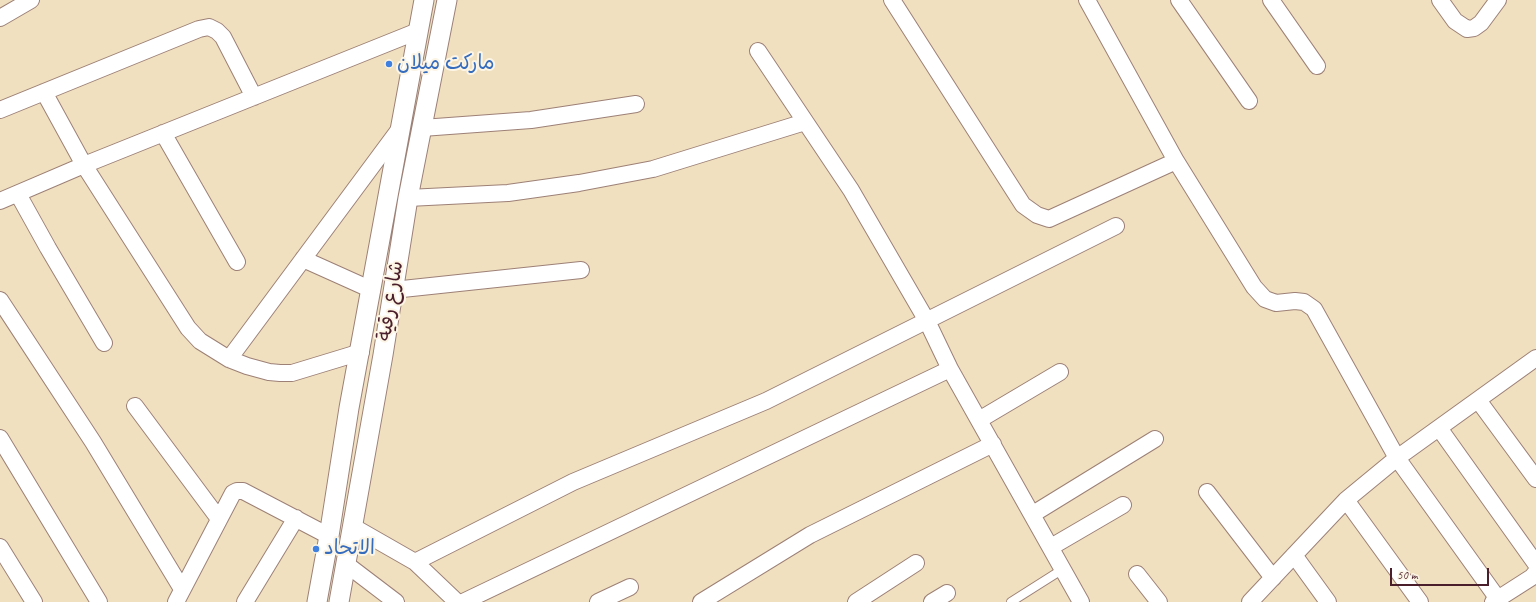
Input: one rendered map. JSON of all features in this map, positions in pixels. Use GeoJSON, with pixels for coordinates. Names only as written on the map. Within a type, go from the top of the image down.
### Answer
{"type":"FeatureCollection","features":[{"type":"Feature","properties":{"kind":"street"},"geometry":{"type":"LineString","coordinates":[[0,18],[31,0]]}},
{"type":"Feature","properties":{"kind":"street","name":"شارع رقية"},"geometry":{"type":"LineString","coordinates":[[317,602],[330,536],[349,408],[372,290],[424,0]]}},
{"type":"Feature","properties":{"kind":"street","name":"شارع رقية"},"geometry":{"type":"LineString","coordinates":[[339,602],[383,355],[408,198],[447,0]]}},
{"type":"Feature","properties":{"kind":"street"},"geometry":{"type":"LineString","coordinates":[[892,0],[1023,205],[1037,215],[1048,218],[1176,161]]}},
{"type":"Feature","properties":{"kind":"street"},"geometry":{"type":"LineString","coordinates":[[1087,0],[1176,161],[1254,287],[1265,299],[1276,303],[1295,301],[1304,302],[1314,309],[1397,458],[1495,600],[1535,574],[1439,428]]}},
{"type":"Feature","properties":{"kind":"street"},"geometry":{"type":"LineString","coordinates":[[1179,0],[1249,101]]}},
{"type":"Feature","properties":{"kind":"street"},"geometry":{"type":"LineString","coordinates":[[1271,0],[1317,66]]}},
{"type":"Feature","properties":{"kind":"street"},"geometry":{"type":"LineString","coordinates":[[1440,0],[1455,21],[1467,30],[1474,28],[1481,23],[1498,0]]}},
{"type":"Feature","properties":{"kind":"street"},"geometry":{"type":"LineString","coordinates":[[0,110],[199,29],[209,27],[217,31],[223,37],[254,97]]}},
{"type":"Feature","properties":{"kind":"street"},"geometry":{"type":"LineString","coordinates":[[0,201],[84,165],[418,31]]}},
{"type":"Feature","properties":{"kind":"street"},"geometry":{"type":"LineString","coordinates":[[758,51],[850,190],[928,321],[950,369],[1081,602]]}},
{"type":"Feature","properties":{"kind":"street"},"geometry":{"type":"LineString","coordinates":[[44,92],[84,165],[188,328],[200,341],[230,359],[258,370],[269,372],[292,373],[360,352],[364,358],[371,362],[378,360],[383,355]]}},
{"type":"Feature","properties":{"kind":"street"},"geometry":{"type":"LineString","coordinates":[[422,128],[531,120],[636,104]]}},
{"type":"Feature","properties":{"kind":"street"},"geometry":{"type":"LineString","coordinates":[[408,198],[508,194],[594,181],[653,169],[805,122]]}},
{"type":"Feature","properties":{"kind":"street"},"geometry":{"type":"LineString","coordinates":[[230,359],[402,126]]}},
{"type":"Feature","properties":{"kind":"street"},"geometry":{"type":"LineString","coordinates":[[163,133],[237,262]]}},
{"type":"Feature","properties":{"kind":"street"},"geometry":{"type":"LineString","coordinates":[[18,194],[104,343]]}},
{"type":"Feature","properties":{"kind":"street"},"geometry":{"type":"LineString","coordinates":[[415,562],[573,482],[766,401],[1116,226]]}},
{"type":"Feature","properties":{"kind":"street"},"geometry":{"type":"LineString","coordinates":[[303,259],[372,290]]}},
{"type":"Feature","properties":{"kind":"street"},"geometry":{"type":"LineString","coordinates":[[393,290],[581,270]]}},
{"type":"Feature","properties":{"kind":"street"},"geometry":{"type":"LineString","coordinates":[[0,300],[93,442],[179,596]]}},
{"type":"Feature","properties":{"kind":"street"},"geometry":{"type":"LineString","coordinates":[[1250,602],[1346,500],[1397,458],[1535,361]]}},
{"type":"Feature","properties":{"kind":"street"},"geometry":{"type":"LineString","coordinates":[[463,602],[950,369]]}},
{"type":"Feature","properties":{"kind":"street"},"geometry":{"type":"LineString","coordinates":[[980,420],[1060,372]]}},
{"type":"Feature","properties":{"kind":"street"},"geometry":{"type":"LineString","coordinates":[[1478,400],[1536,479]]}},
{"type":"Feature","properties":{"kind":"street"},"geometry":{"type":"LineString","coordinates":[[349,408],[355,402],[363,401],[370,405],[373,412]]}},
{"type":"Feature","properties":{"kind":"street"},"geometry":{"type":"LineString","coordinates":[[135,406],[219,519]]}},
{"type":"Feature","properties":{"kind":"street"},"geometry":{"type":"LineString","coordinates":[[0,438],[99,602]]}},
{"type":"Feature","properties":{"kind":"street"},"geometry":{"type":"LineString","coordinates":[[1032,514],[1155,440]]}},
{"type":"Feature","properties":{"kind":"street"},"geometry":{"type":"LineString","coordinates":[[701,602],[810,535],[993,444]]}},
{"type":"Feature","properties":{"kind":"street"},"geometry":{"type":"LineString","coordinates":[[179,596],[219,519],[234,493],[240,490],[330,536]]}},
{"type":"Feature","properties":{"kind":"street"},"geometry":{"type":"LineString","coordinates":[[1207,492],[1273,578]]}},
{"type":"Feature","properties":{"kind":"street"},"geometry":{"type":"LineString","coordinates":[[1346,500],[1420,602]]}},
{"type":"Feature","properties":{"kind":"street"},"geometry":{"type":"LineString","coordinates":[[1051,547],[1123,505]]}},
{"type":"Feature","properties":{"kind":"street"},"geometry":{"type":"LineString","coordinates":[[245,602],[296,518]]}},
{"type":"Feature","properties":{"kind":"street"},"geometry":{"type":"LineString","coordinates":[[352,526],[415,562],[457,602]]}},
{"type":"Feature","properties":{"kind":"street"},"geometry":{"type":"LineString","coordinates":[[0,547],[34,602]]}},
{"type":"Feature","properties":{"kind":"street"},"geometry":{"type":"LineString","coordinates":[[1294,555],[1328,602]]}},
{"type":"Feature","properties":{"kind":"street"},"geometry":{"type":"LineString","coordinates":[[856,602],[916,563]]}},
{"type":"Feature","properties":{"kind":"street"},"geometry":{"type":"LineString","coordinates":[[346,564],[396,602]]}},
{"type":"Feature","properties":{"kind":"street"},"geometry":{"type":"LineString","coordinates":[[1137,574],[1159,602]]}},
{"type":"Feature","properties":{"kind":"street"},"geometry":{"type":"LineString","coordinates":[[598,602],[630,587]]}},
{"type":"Feature","properties":{"kind":"street"},"geometry":{"type":"LineString","coordinates":[[932,602],[947,593]]}},
{"type":"Feature","properties":{"kind":"lane"},"geometry":{"type":"LineString","coordinates":[[1011,602],[1063,568]]}},
{"type":"Feature","properties":{"kind":"place","name":"ماركت ميلان"},"geometry":{"type":"Point","coordinates":[389,64]}},
{"type":"Feature","properties":{"kind":"place","name":"الاتحاد"},"geometry":{"type":"Point","coordinates":[316,549]}}]}
